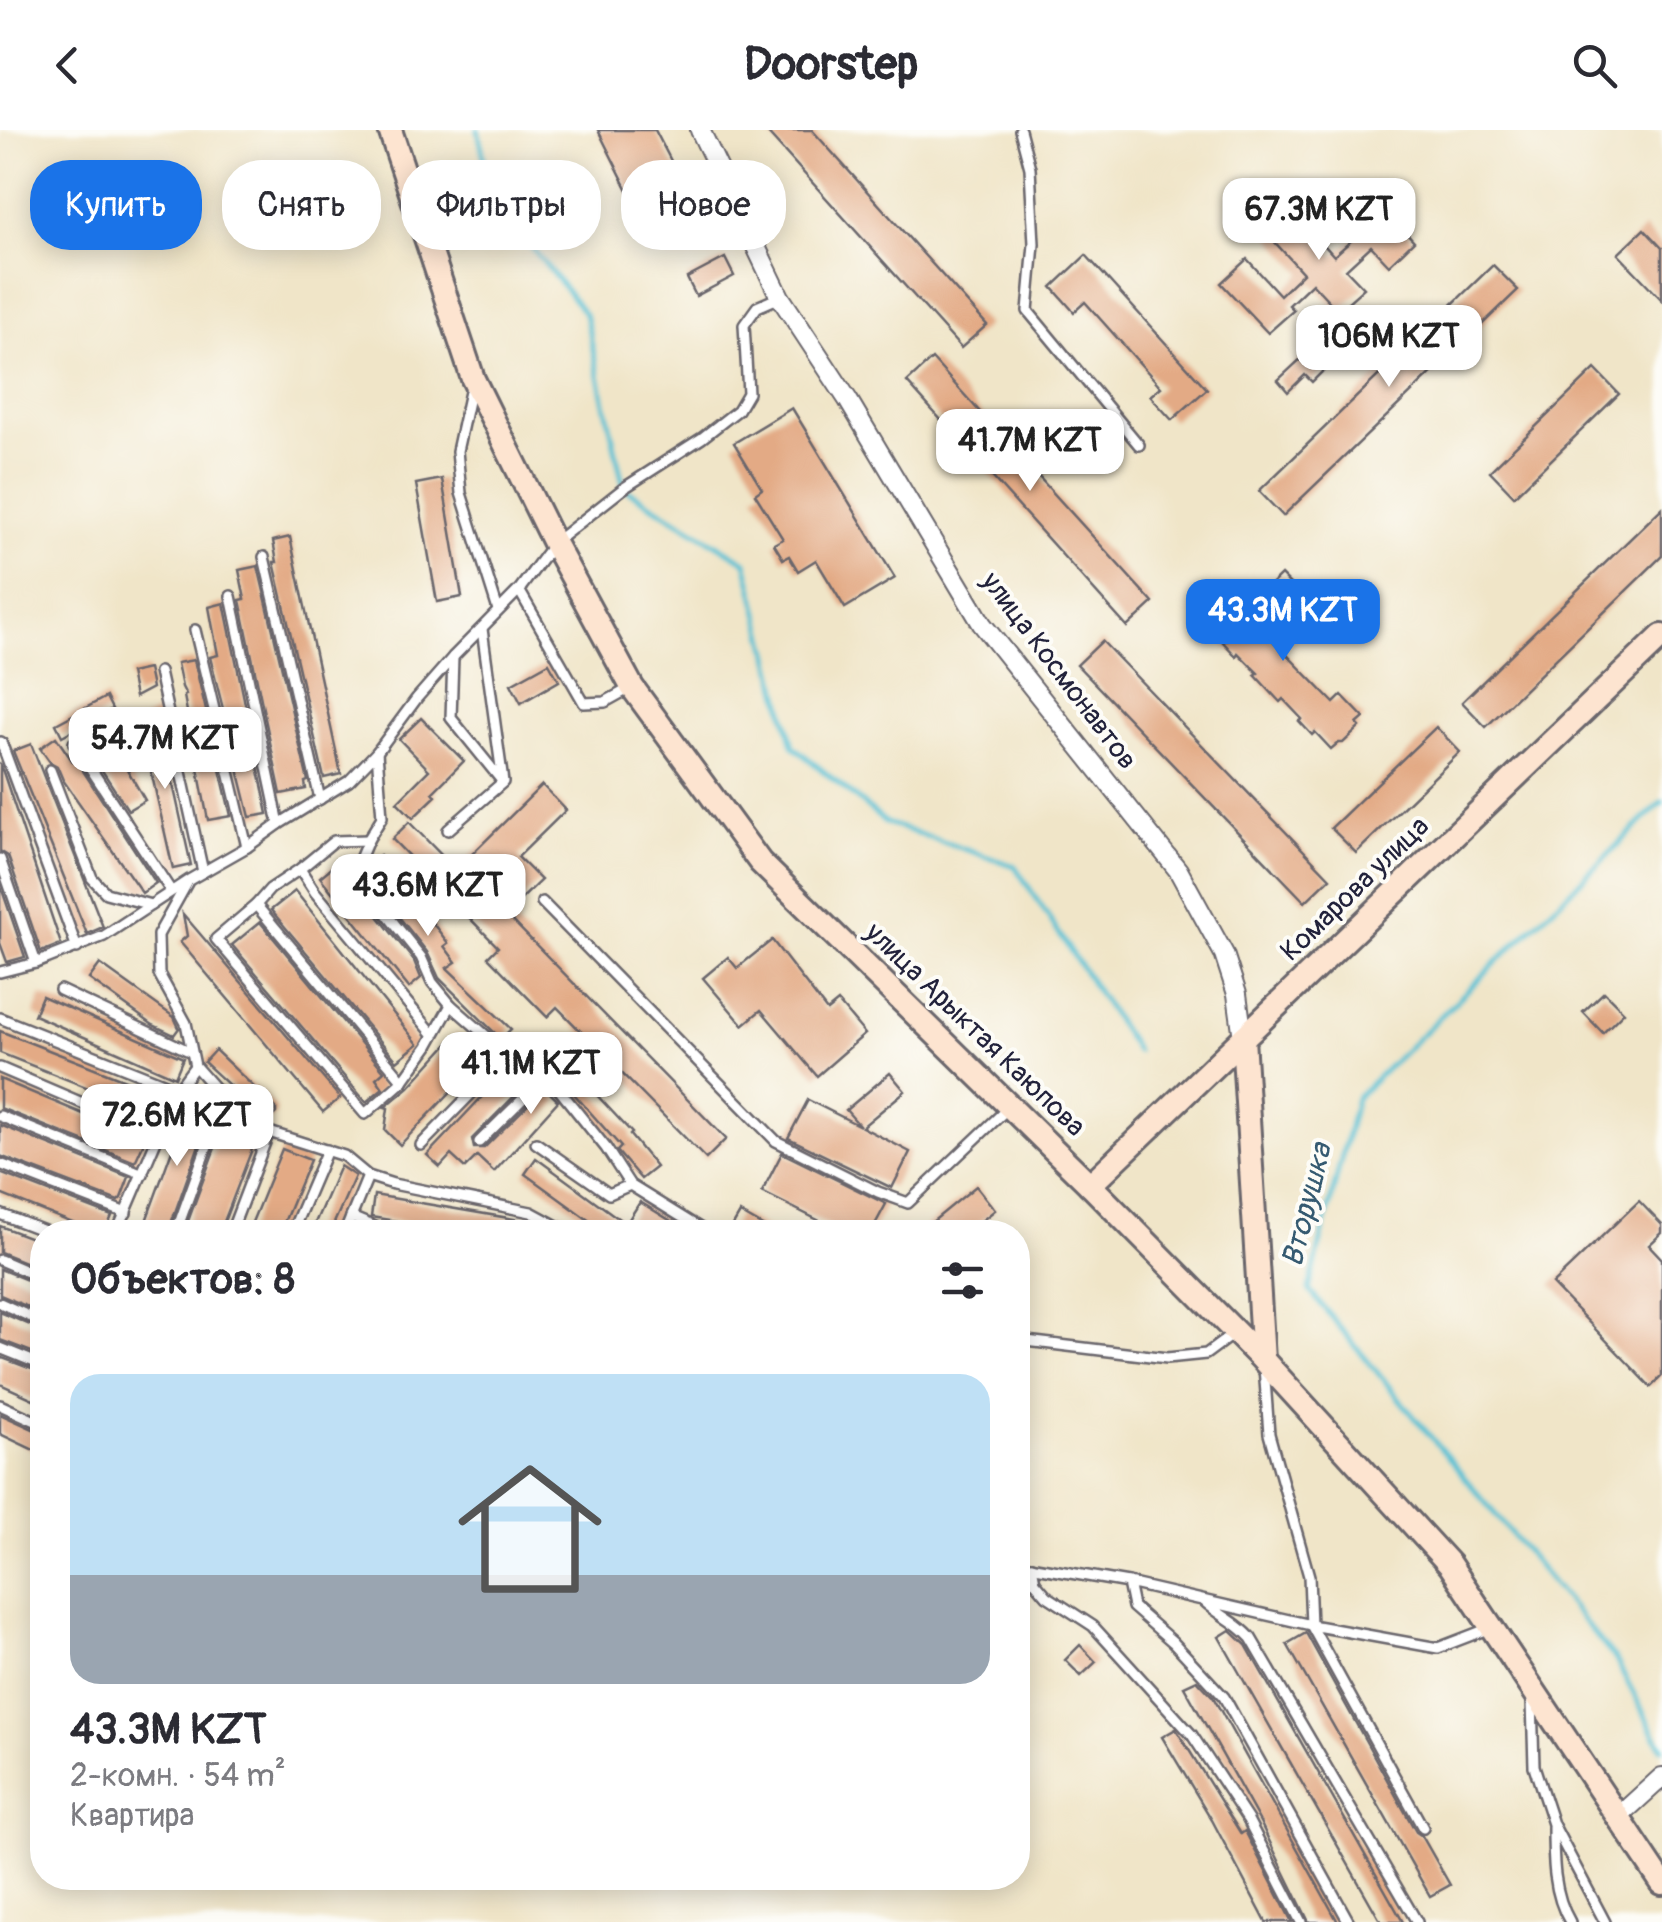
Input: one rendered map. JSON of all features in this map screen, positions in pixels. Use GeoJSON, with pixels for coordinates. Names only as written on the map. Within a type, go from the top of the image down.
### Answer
{"type":"FeatureCollection","features":[{"type":"Feature","properties":{"kind":"street","name":"улица Арыктая Каюпова"},"geometry":{"type":"LineString","coordinates":[[390,130],[472,379],[632,687],[760,862],[1236,1332],[1450,1565],[1662,1884]]}},
{"type":"Feature","properties":{"kind":"street","name":"улица Космонавтов"},"geometry":{"type":"LineString","coordinates":[[700,130],[780,297],[848,400],[982,624],[1178,870],[1224,954],[1237,994],[1243,1038]]}},
{"type":"Feature","properties":{"kind":"street","name":"Комарова улица"},"geometry":{"type":"LineString","coordinates":[[1090,1185],[1662,636]]}},
{"type":"Feature","properties":{"kind":"street"},"geometry":{"type":"LineString","coordinates":[[1243,1038],[1263,1360]]}},
{"type":"Feature","properties":{"kind":"street"},"geometry":{"type":"LineString","coordinates":[[1618,1818],[1662,1776]]}},
{"type":"Feature","properties":{"kind":"lane"},"geometry":{"type":"LineString","coordinates":[[1020,130],[1030,168],[1034,244],[1028,311],[1139,445]]}},
{"type":"Feature","properties":{"kind":"lane"},"geometry":{"type":"LineString","coordinates":[[0,972],[36,963],[104,936],[350,781],[453,657],[519,590],[554,543],[624,488],[738,410],[748,393],[744,325],[757,307],[780,297]]}},
{"type":"Feature","properties":{"kind":"lane"},"geometry":{"type":"LineString","coordinates":[[472,379],[457,451],[461,493],[498,610]]}},
{"type":"Feature","properties":{"kind":"lane"},"geometry":{"type":"LineString","coordinates":[[264,558],[320,799]]}},
{"type":"Feature","properties":{"kind":"lane"},"geometry":{"type":"LineString","coordinates":[[519,590],[584,703],[605,702],[632,687]]}},
{"type":"Feature","properties":{"kind":"lane"},"geometry":{"type":"LineString","coordinates":[[231,596],[279,824]]}},
{"type":"Feature","properties":{"kind":"lane"},"geometry":{"type":"LineString","coordinates":[[482,628],[503,782]]}},
{"type":"Feature","properties":{"kind":"lane"},"geometry":{"type":"LineString","coordinates":[[195,630],[247,847]]}},
{"type":"Feature","properties":{"kind":"lane"},"geometry":{"type":"LineString","coordinates":[[453,657],[451,718],[503,782]]}},
{"type":"Feature","properties":{"kind":"lane"},"geometry":{"type":"LineString","coordinates":[[160,672],[203,872]]}},
{"type":"Feature","properties":{"kind":"lane"},"geometry":{"type":"LineString","coordinates":[[115,717],[74,743],[171,892]]}},
{"type":"Feature","properties":{"kind":"lane"},"geometry":{"type":"LineString","coordinates":[[1,742],[77,948]]}},
{"type":"Feature","properties":{"kind":"lane"},"geometry":{"type":"LineString","coordinates":[[377,752],[382,817],[354,873],[421,957],[432,982],[506,1058],[421,1145]]}},
{"type":"Feature","properties":{"kind":"lane"},"geometry":{"type":"LineString","coordinates":[[50,770],[92,878],[106,893],[151,905]]}},
{"type":"Feature","properties":{"kind":"lane"},"geometry":{"type":"LineString","coordinates":[[448,830],[503,782]]}},
{"type":"Feature","properties":{"kind":"lane"},"geometry":{"type":"LineString","coordinates":[[368,840],[334,841],[270,889],[216,939],[365,1114],[403,1082],[451,1005]]}},
{"type":"Feature","properties":{"kind":"lane"},"geometry":{"type":"LineString","coordinates":[[0,859],[36,963]]}},
{"type":"Feature","properties":{"kind":"lane"},"geometry":{"type":"LineString","coordinates":[[300,869],[434,1035]]}},
{"type":"Feature","properties":{"kind":"lane"},"geometry":{"type":"LineString","coordinates":[[188,880],[158,936],[159,974],[186,1022],[195,1066],[224,1098],[270,1132],[344,1156],[368,1176],[531,1212],[546,1220]]}},
{"type":"Feature","properties":{"kind":"lane"},"geometry":{"type":"LineString","coordinates":[[542,902],[776,1141],[878,1192],[908,1203],[1010,1106]]}},
{"type":"Feature","properties":{"kind":"lane"},"geometry":{"type":"LineString","coordinates":[[256,906],[403,1082]]}},
{"type":"Feature","properties":{"kind":"lane"},"geometry":{"type":"LineString","coordinates":[[60,990],[191,1052]]}},
{"type":"Feature","properties":{"kind":"lane"},"geometry":{"type":"LineString","coordinates":[[0,1018],[178,1090]]}},
{"type":"Feature","properties":{"kind":"lane"},"geometry":{"type":"LineString","coordinates":[[123,1220],[178,1090],[195,1066]]}},
{"type":"Feature","properties":{"kind":"lane"},"geometry":{"type":"LineString","coordinates":[[0,1068],[158,1134]]}},
{"type":"Feature","properties":{"kind":"lane"},"geometry":{"type":"LineString","coordinates":[[479,1142],[543,1079],[553,1082],[630,1185],[687,1220]]}},
{"type":"Feature","properties":{"kind":"lane"},"geometry":{"type":"LineString","coordinates":[[180,1220],[224,1098]]}},
{"type":"Feature","properties":{"kind":"lane"},"geometry":{"type":"LineString","coordinates":[[0,1116],[143,1174]]}},
{"type":"Feature","properties":{"kind":"lane"},"geometry":{"type":"LineString","coordinates":[[236,1220],[270,1132]]}},
{"type":"Feature","properties":{"kind":"lane"},"geometry":{"type":"LineString","coordinates":[[536,1143],[608,1194],[630,1185]]}},
{"type":"Feature","properties":{"kind":"lane"},"geometry":{"type":"LineString","coordinates":[[297,1220],[326,1150]]}},
{"type":"Feature","properties":{"kind":"lane"},"geometry":{"type":"LineString","coordinates":[[0,1164],[126,1213]]}},
{"type":"Feature","properties":{"kind":"lane"},"geometry":{"type":"LineString","coordinates":[[350,1220],[368,1176]]}},
{"type":"Feature","properties":{"kind":"lane"},"geometry":{"type":"LineString","coordinates":[[0,1214],[30,1225]]}},
{"type":"Feature","properties":{"kind":"lane"},"geometry":{"type":"LineString","coordinates":[[351,1217],[358,1220]]}},
{"type":"Feature","properties":{"kind":"lane"},"geometry":{"type":"LineString","coordinates":[[0,1260],[30,1273]]}},
{"type":"Feature","properties":{"kind":"lane"},"geometry":{"type":"LineString","coordinates":[[0,1303],[30,1317]]}},
{"type":"Feature","properties":{"kind":"lane"},"geometry":{"type":"LineString","coordinates":[[1030,1341],[1167,1358],[1206,1354],[1236,1332]]}},
{"type":"Feature","properties":{"kind":"lane"},"geometry":{"type":"LineString","coordinates":[[0,1348],[30,1360]]}},
{"type":"Feature","properties":{"kind":"lane"},"geometry":{"type":"LineString","coordinates":[[1263,1360],[1269,1434],[1310,1576],[1311,1625],[1424,1828]]}},
{"type":"Feature","properties":{"kind":"lane"},"geometry":{"type":"LineString","coordinates":[[0,1404],[30,1418]]}},
{"type":"Feature","properties":{"kind":"lane"},"geometry":{"type":"LineString","coordinates":[[1301,1922],[1248,1820],[1192,1735],[1093,1626],[1047,1596],[1035,1582],[1032,1566],[1438,1648],[1492,1627]]}},
{"type":"Feature","properties":{"kind":"lane"},"geometry":{"type":"LineString","coordinates":[[1128,1583],[1133,1606],[1224,1696],[1349,1922]]}},
{"type":"Feature","properties":{"kind":"lane"},"geometry":{"type":"LineString","coordinates":[[1202,1599],[1215,1612],[1239,1624],[1251,1638],[1417,1922]]}},
{"type":"Feature","properties":{"kind":"lane"},"geometry":{"type":"LineString","coordinates":[[1532,1687],[1534,1766],[1553,1824],[1605,1922]]}},
{"type":"Feature","properties":{"kind":"lane"},"geometry":{"type":"LineString","coordinates":[[1553,1824],[1553,1867],[1570,1922]]}},
{"type":"Feature","properties":{"kind":"building"},"geometry":{"type":"Polygon","coordinates":[[[598,130],[655,130],[670,160],[621,160],[621,176],[598,130]]]}},
{"type":"Feature","properties":{"kind":"building"},"geometry":{"type":"Polygon","coordinates":[[[765,130],[812,130],[987,325],[961,348],[765,130]]]}},
{"type":"Feature","properties":{"kind":"building"},"geometry":{"type":"Polygon","coordinates":[[[1368,191],[1414,241],[1389,265],[1371,246],[1346,269],[1364,288],[1338,311],[1312,283],[1289,305],[1294,310],[1268,333],[1221,283],[1247,259],[1280,295],[1303,273],[1271,238],[1297,215],[1334,256],[1360,233],[1342,214],[1368,191]]]}},
{"type":"Feature","properties":{"kind":"building"},"geometry":{"type":"Polygon","coordinates":[[[1644,229],[1662,248],[1662,300],[1618,254],[1644,229]]]}},
{"type":"Feature","properties":{"kind":"building"},"geometry":{"type":"Polygon","coordinates":[[[1086,255],[1207,389],[1172,420],[1150,396],[1161,387],[1085,302],[1074,312],[1052,287],[1086,255]]]}},
{"type":"Feature","properties":{"kind":"building"},"geometry":{"type":"Polygon","coordinates":[[[725,258],[734,276],[696,296],[687,278],[725,258]]]}},
{"type":"Feature","properties":{"kind":"building"},"geometry":{"type":"Polygon","coordinates":[[[1493,265],[1518,290],[1283,516],[1259,491],[1493,265]]]}},
{"type":"Feature","properties":{"kind":"building"},"geometry":{"type":"Polygon","coordinates":[[[1307,353],[1323,371],[1312,382],[1305,375],[1288,392],[1278,380],[1307,353]]]}},
{"type":"Feature","properties":{"kind":"building"},"geometry":{"type":"Polygon","coordinates":[[[932,359],[1153,603],[1127,627],[907,382],[932,359]]]}},
{"type":"Feature","properties":{"kind":"building"},"geometry":{"type":"Polygon","coordinates":[[[1595,369],[1619,394],[1514,496],[1490,471],[1595,369]]]}},
{"type":"Feature","properties":{"kind":"building"},"geometry":{"type":"Polygon","coordinates":[[[792,408],[895,578],[845,608],[816,560],[798,571],[789,556],[783,559],[774,544],[783,539],[755,494],[762,489],[734,443],[792,408]]]}},
{"type":"Feature","properties":{"kind":"building"},"geometry":{"type":"Polygon","coordinates":[[[442,479],[462,597],[437,602],[416,484],[442,479]]]}},
{"type":"Feature","properties":{"kind":"building"},"geometry":{"type":"Polygon","coordinates":[[[1662,508],[1662,556],[1486,727],[1462,702],[1662,508]]]}},
{"type":"Feature","properties":{"kind":"building"},"geometry":{"type":"Polygon","coordinates":[[[290,537],[341,774],[324,778],[274,562],[273,541],[290,537]]]}},
{"type":"Feature","properties":{"kind":"building"},"geometry":{"type":"Polygon","coordinates":[[[258,566],[308,781],[306,789],[281,794],[240,600],[245,599],[239,570],[258,566]]]}},
{"type":"Feature","properties":{"kind":"building"},"geometry":{"type":"Polygon","coordinates":[[[1281,575],[1307,601],[1296,612],[1281,597],[1255,622],[1334,703],[1342,695],[1364,718],[1343,743],[1331,749],[1315,732],[1312,735],[1283,699],[1280,702],[1255,675],[1258,673],[1238,653],[1236,656],[1209,623],[1233,595],[1235,598],[1242,591],[1253,602],[1281,575]]]}},
{"type":"Feature","properties":{"kind":"building"},"geometry":{"type":"Polygon","coordinates":[[[224,603],[268,814],[250,817],[210,657],[218,655],[209,607],[224,603]]]}},
{"type":"Feature","properties":{"kind":"building"},"geometry":{"type":"Polygon","coordinates":[[[1102,641],[1330,878],[1305,902],[1077,665],[1102,641]]]}},
{"type":"Feature","properties":{"kind":"building"},"geometry":{"type":"Polygon","coordinates":[[[194,660],[231,816],[208,820],[177,663],[194,660]]]}},
{"type":"Feature","properties":{"kind":"building"},"geometry":{"type":"Polygon","coordinates":[[[549,663],[559,681],[521,703],[511,684],[549,663]]]}},
{"type":"Feature","properties":{"kind":"building"},"geometry":{"type":"Polygon","coordinates":[[[148,669],[152,688],[135,697],[130,673],[148,669]]]}},
{"type":"Feature","properties":{"kind":"building"},"geometry":{"type":"Polygon","coordinates":[[[106,697],[112,709],[62,736],[56,724],[106,697]]]}},
{"type":"Feature","properties":{"kind":"building"},"geometry":{"type":"Polygon","coordinates":[[[157,712],[191,865],[173,869],[140,722],[157,712]]]}},
{"type":"Feature","properties":{"kind":"building"},"geometry":{"type":"Polygon","coordinates":[[[421,718],[464,761],[413,818],[397,802],[429,770],[399,739],[421,718]]]}},
{"type":"Feature","properties":{"kind":"building"},"geometry":{"type":"Polygon","coordinates":[[[1436,727],[1460,752],[1356,853],[1331,828],[1436,727]]]}},
{"type":"Feature","properties":{"kind":"building"},"geometry":{"type":"Polygon","coordinates":[[[56,737],[73,762],[76,760],[156,883],[142,893],[57,766],[40,748],[56,737]]]}},
{"type":"Feature","properties":{"kind":"building"},"geometry":{"type":"Polygon","coordinates":[[[110,740],[145,800],[128,810],[90,752],[110,740]]]}},
{"type":"Feature","properties":{"kind":"building"},"geometry":{"type":"Polygon","coordinates":[[[31,744],[103,927],[87,934],[13,751],[31,744]]]}},
{"type":"Feature","properties":{"kind":"building"},"geometry":{"type":"Polygon","coordinates":[[[0,763],[61,944],[41,952],[8,856],[0,851],[0,763]]]}},
{"type":"Feature","properties":{"kind":"building"},"geometry":{"type":"Polygon","coordinates":[[[542,785],[566,810],[518,857],[541,880],[506,914],[726,1139],[706,1159],[557,1007],[547,1017],[488,957],[498,947],[392,839],[409,822],[456,870],[542,785]]]}},
{"type":"Feature","properties":{"kind":"building"},"geometry":{"type":"Polygon","coordinates":[[[380,855],[448,943],[444,946],[456,962],[447,968],[511,1029],[501,1039],[439,978],[427,952],[363,872],[380,855]]]}},
{"type":"Feature","properties":{"kind":"building"},"geometry":{"type":"Polygon","coordinates":[[[332,867],[345,883],[349,880],[414,961],[421,978],[409,988],[320,877],[332,867]]]}},
{"type":"Feature","properties":{"kind":"building"},"geometry":{"type":"Polygon","coordinates":[[[0,884],[25,957],[7,962],[0,943],[0,884]]]}},
{"type":"Feature","properties":{"kind":"building"},"geometry":{"type":"Polygon","coordinates":[[[295,891],[418,1044],[397,1061],[271,910],[295,891]]]}},
{"type":"Feature","properties":{"kind":"building"},"geometry":{"type":"Polygon","coordinates":[[[183,914],[340,1098],[323,1112],[180,942],[187,936],[183,914]]]}},
{"type":"Feature","properties":{"kind":"building"},"geometry":{"type":"Polygon","coordinates":[[[260,922],[384,1071],[376,1078],[383,1088],[366,1102],[232,945],[260,922]]]}},
{"type":"Feature","properties":{"kind":"building"},"geometry":{"type":"Polygon","coordinates":[[[772,940],[827,1011],[838,1002],[865,1034],[817,1076],[761,1010],[743,1025],[703,978],[728,957],[737,968],[772,940]]]}},
{"type":"Feature","properties":{"kind":"building"},"geometry":{"type":"Polygon","coordinates":[[[100,964],[174,1017],[179,1028],[174,1035],[153,1025],[89,979],[100,964]]]}},
{"type":"Feature","properties":{"kind":"building"},"geometry":{"type":"Polygon","coordinates":[[[1604,992],[1624,1012],[1603,1033],[1583,1012],[1604,992]]]}},
{"type":"Feature","properties":{"kind":"building"},"geometry":{"type":"Polygon","coordinates":[[[42,996],[183,1058],[175,1077],[34,1015],[42,996]]]}},
{"type":"Feature","properties":{"kind":"building"},"geometry":{"type":"Polygon","coordinates":[[[0,1031],[161,1094],[154,1114],[0,1053],[0,1031]]]}},
{"type":"Feature","properties":{"kind":"building"},"geometry":{"type":"Polygon","coordinates":[[[457,1034],[483,1058],[400,1145],[385,1130],[385,1107],[409,1087],[457,1034]]]}},
{"type":"Feature","properties":{"kind":"building"},"geometry":{"type":"Polygon","coordinates":[[[529,1047],[542,1058],[553,1048],[632,1133],[656,1167],[641,1179],[617,1151],[621,1147],[559,1077],[544,1071],[537,1073],[472,1139],[474,1148],[484,1148],[545,1088],[558,1101],[494,1172],[477,1156],[465,1168],[451,1155],[440,1167],[427,1155],[529,1047]]]}},
{"type":"Feature","properties":{"kind":"building"},"geometry":{"type":"Polygon","coordinates":[[[215,1050],[276,1108],[268,1121],[204,1062],[215,1050]]]}},
{"type":"Feature","properties":{"kind":"building"},"geometry":{"type":"Polygon","coordinates":[[[890,1073],[905,1091],[862,1127],[910,1152],[892,1188],[788,1138],[808,1100],[860,1126],[846,1110],[890,1073]]]}},
{"type":"Feature","properties":{"kind":"building"},"geometry":{"type":"Polygon","coordinates":[[[0,1079],[145,1140],[135,1162],[0,1108],[0,1079]]]}},
{"type":"Feature","properties":{"kind":"building"},"geometry":{"type":"Polygon","coordinates":[[[191,1098],[207,1104],[202,1118],[208,1120],[172,1220],[146,1220],[191,1098]]]}},
{"type":"Feature","properties":{"kind":"building"},"geometry":{"type":"Polygon","coordinates":[[[0,1125],[129,1177],[121,1198],[118,1201],[0,1156],[0,1125]]]}},
{"type":"Feature","properties":{"kind":"building"},"geometry":{"type":"Polygon","coordinates":[[[223,1126],[256,1139],[225,1220],[188,1220],[223,1126]]]}},
{"type":"Feature","properties":{"kind":"building"},"geometry":{"type":"Polygon","coordinates":[[[282,1149],[310,1160],[285,1220],[253,1220],[282,1149]]]}},
{"type":"Feature","properties":{"kind":"building"},"geometry":{"type":"Polygon","coordinates":[[[782,1153],[886,1204],[877,1220],[818,1220],[762,1192],[782,1153]]]}},
{"type":"Feature","properties":{"kind":"building"},"geometry":{"type":"Polygon","coordinates":[[[536,1158],[621,1220],[588,1220],[525,1174],[536,1158]]]}},
{"type":"Feature","properties":{"kind":"building"},"geometry":{"type":"Polygon","coordinates":[[[340,1166],[355,1176],[335,1220],[316,1220],[340,1166]]]}},
{"type":"Feature","properties":{"kind":"building"},"geometry":{"type":"Polygon","coordinates":[[[0,1173],[112,1216],[110,1220],[65,1220],[0,1194],[0,1173]]]}},
{"type":"Feature","properties":{"kind":"building"},"geometry":{"type":"Polygon","coordinates":[[[976,1186],[995,1210],[983,1220],[935,1220],[976,1186]]]}},
{"type":"Feature","properties":{"kind":"building"},"geometry":{"type":"Polygon","coordinates":[[[374,1195],[520,1220],[390,1220],[371,1217],[374,1195]]]}},
{"type":"Feature","properties":{"kind":"building"},"geometry":{"type":"Polygon","coordinates":[[[1639,1201],[1662,1225],[1662,1233],[1649,1245],[1662,1259],[1662,1376],[1651,1387],[1552,1284],[1639,1201]]]}},
{"type":"Feature","properties":{"kind":"building"},"geometry":{"type":"Polygon","coordinates":[[[640,1202],[669,1220],[629,1220],[640,1202]]]}},
{"type":"Feature","properties":{"kind":"building"},"geometry":{"type":"Polygon","coordinates":[[[0,1226],[30,1237],[30,1264],[0,1252],[0,1226]]]}},
{"type":"Feature","properties":{"kind":"building"},"geometry":{"type":"Polygon","coordinates":[[[0,1269],[30,1281],[30,1308],[0,1295],[0,1269]]]}},
{"type":"Feature","properties":{"kind":"building"},"geometry":{"type":"Polygon","coordinates":[[[0,1312],[30,1325],[30,1351],[0,1340],[0,1312]]]}},
{"type":"Feature","properties":{"kind":"building"},"geometry":{"type":"Polygon","coordinates":[[[0,1357],[30,1368],[30,1398],[0,1384],[0,1357]]]}},
{"type":"Feature","properties":{"kind":"building"},"geometry":{"type":"Polygon","coordinates":[[[0,1414],[30,1428],[30,1448],[0,1434],[0,1414]]]}},
{"type":"Feature","properties":{"kind":"building"},"geometry":{"type":"Polygon","coordinates":[[[1230,1630],[1246,1645],[1403,1922],[1381,1922],[1219,1637],[1230,1630]]]}},
{"type":"Feature","properties":{"kind":"building"},"geometry":{"type":"Polygon","coordinates":[[[1306,1633],[1416,1832],[1450,1885],[1430,1896],[1287,1644],[1306,1633]]]}},
{"type":"Feature","properties":{"kind":"building"},"geometry":{"type":"Polygon","coordinates":[[[1080,1645],[1096,1662],[1081,1676],[1065,1660],[1080,1645]]]}},
{"type":"Feature","properties":{"kind":"building"},"geometry":{"type":"Polygon","coordinates":[[[1197,1680],[1213,1697],[1338,1922],[1309,1922],[1260,1822],[1184,1686],[1197,1680]]]}},
{"type":"Feature","properties":{"kind":"building"},"geometry":{"type":"Polygon","coordinates":[[[1176,1729],[1241,1834],[1245,1831],[1292,1922],[1266,1922],[1162,1737],[1176,1729]]]}},
{"type":"Feature","properties":{"kind":"waterway"},"geometry":{"type":"LineString","coordinates":[[478,130],[493,199],[585,314],[624,488],[746,562],[793,746],[886,823],[1015,866],[1136,1051]]}},
{"type":"Feature","properties":{"kind":"waterway","name":"Вторушка"},"geometry":{"type":"LineString","coordinates":[[1662,802],[1356,1098],[1309,1290],[1616,1660],[1662,1748]]}}]}
